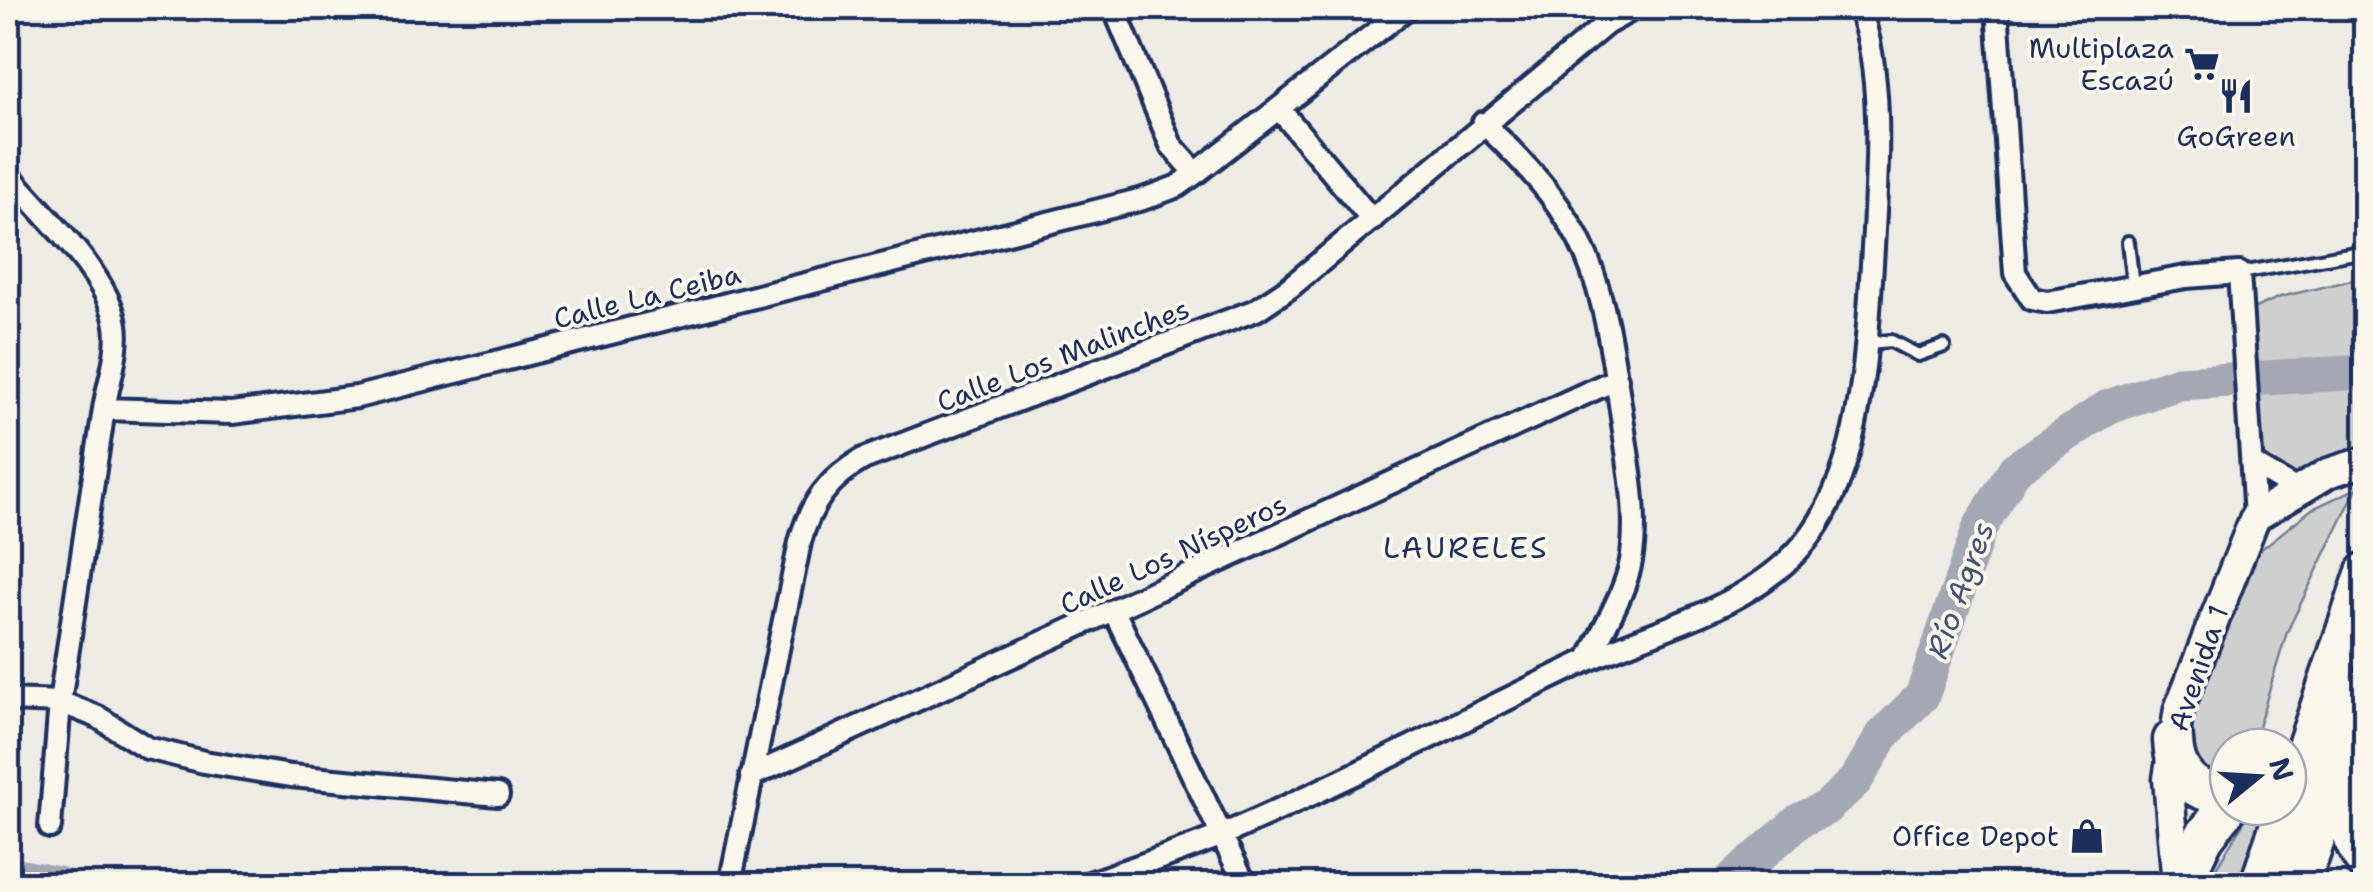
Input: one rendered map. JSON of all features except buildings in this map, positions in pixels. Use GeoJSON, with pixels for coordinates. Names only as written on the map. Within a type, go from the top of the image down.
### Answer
{"type":"FeatureCollection","features":[{"type":"Feature","properties":{"kind":"highway"},"geometry":{"type":"LineString","coordinates":[[2288,727],[2324,643],[2366,563]]}},
{"type":"Feature","properties":{"kind":"highway"},"geometry":{"type":"LineString","coordinates":[[2308,742],[2366,572]]}},
{"type":"Feature","properties":{"kind":"highway"},"geometry":{"type":"LineString","coordinates":[[2300,884],[2366,688]]}},
{"type":"Feature","properties":{"kind":"highway"},"geometry":{"type":"LineString","coordinates":[[2363,865],[2347,801],[2366,729]]}},
{"type":"Feature","properties":{"kind":"highway"},"geometry":{"type":"LineString","coordinates":[[2173,740],[2174,756],[2189,782],[2208,791]]}},
{"type":"Feature","properties":{"kind":"highway"},"geometry":{"type":"LineString","coordinates":[[2179,884],[2212,827]]}},
{"type":"Feature","properties":{"kind":"highway"},"geometry":{"type":"LineString","coordinates":[[2260,884],[2279,827]]}},
{"type":"Feature","properties":{"kind":"street"},"geometry":{"type":"LineString","coordinates":[[1114,8],[1172,145],[1196,173]]}},
{"type":"Feature","properties":{"kind":"street","name":"Calle La Ceiba"},"geometry":{"type":"LineString","coordinates":[[104,410],[232,413],[357,397],[1143,198],[1178,186],[1281,111],[1408,8]]}},
{"type":"Feature","properties":{"kind":"street","name":"Calle Los Malinches"},"geometry":{"type":"LineString","coordinates":[[730,884],[804,524],[834,478],[863,459],[1256,310],[1372,220],[1483,123],[1606,24],[1635,8]]}},
{"type":"Feature","properties":{"kind":"street"},"geometry":{"type":"LineString","coordinates":[[1087,884],[1222,835],[1590,659],[1739,596],[1780,570],[1812,534],[1842,479],[1867,343],[1876,122],[1868,29],[1859,8]]}},
{"type":"Feature","properties":{"kind":"street"},"geometry":{"type":"LineString","coordinates":[[1997,8],[2014,273],[2032,299],[2047,302],[2186,277],[2239,273],[2254,517]]}},
{"type":"Feature","properties":{"kind":"street"},"geometry":{"type":"LineString","coordinates":[[1281,111],[1372,220]]}},
{"type":"Feature","properties":{"kind":"street"},"geometry":{"type":"LineString","coordinates":[[1483,123],[1560,204],[1588,250],[1608,311],[1631,478],[1631,561],[1590,659]]}},
{"type":"Feature","properties":{"kind":"street"},"geometry":{"type":"LineString","coordinates":[[8,174],[70,245],[111,305],[117,328],[60,702],[50,827]]}},
{"type":"Feature","properties":{"kind":"street","name":"Calle Los Nísperos"},"geometry":{"type":"LineString","coordinates":[[751,776],[1616,379]]}},
{"type":"Feature","properties":{"kind":"street"},"geometry":{"type":"LineString","coordinates":[[2253,454],[2297,490]]}},
{"type":"Feature","properties":{"kind":"street"},"geometry":{"type":"LineString","coordinates":[[2254,517],[2297,490],[2366,461]]}},
{"type":"Feature","properties":{"kind":"street","name":"Avenida 1"},"geometry":{"type":"LineString","coordinates":[[2179,884],[2168,779],[2173,740],[2188,683],[2254,517]]}},
{"type":"Feature","properties":{"kind":"street"},"geometry":{"type":"LineString","coordinates":[[1114,611],[1245,884]]}},
{"type":"Feature","properties":{"kind":"street"},"geometry":{"type":"LineString","coordinates":[[8,700],[60,702],[98,716],[148,748],[204,762],[292,776],[498,795]]}},
{"type":"Feature","properties":{"kind":"lane"},"geometry":{"type":"LineString","coordinates":[[2128,242],[2134,288]]}},
{"type":"Feature","properties":{"kind":"lane"},"geometry":{"type":"LineString","coordinates":[[2239,273],[2366,250]]}},
{"type":"Feature","properties":{"kind":"lane"},"geometry":{"type":"LineString","coordinates":[[1867,343],[1892,341],[1918,355],[1944,346]]}},
{"type":"Feature","properties":{"kind":"shaded area"},"geometry":{"type":"Polygon","coordinates":[[[2365,277],[2365,458],[2285,485],[2260,460],[2246,312],[2280,297],[2365,277]]]}},
{"type":"Feature","properties":{"kind":"shaded area"},"geometry":{"type":"Polygon","coordinates":[[[2357,488],[2287,632],[2258,727],[2208,727],[2207,772],[2197,766],[2186,729],[2197,676],[2255,554],[2312,509],[2357,488]]]}},
{"type":"Feature","properties":{"kind":"shaded area"},"geometry":{"type":"Polygon","coordinates":[[[2241,827],[2260,827],[2240,884],[2206,884],[2241,827]]]}},
{"type":"Feature","properties":{"kind":"waterway","name":"Río Agres"},"geometry":{"type":"LineString","coordinates":[[1727,884],[1800,820],[1826,808],[1856,780],[1883,735],[1922,696],[1980,527],[2015,469],[2108,407],[2178,383],[2366,372]]}},
{"type":"Feature","properties":{"kind":"waterway"},"geometry":{"type":"LineString","coordinates":[[8,878],[17,876],[58,884]]}},
{"type":"Feature","properties":{"kind":"place","name":"Multiplaza Escazú"},"geometry":{"type":"Point","coordinates":[2202,64]}},
{"type":"Feature","properties":{"kind":"place","name":"GoGreen"},"geometry":{"type":"Point","coordinates":[2236,96]}},
{"type":"Feature","properties":{"kind":"place","name":"Office Depot"},"geometry":{"type":"Point","coordinates":[2087,836]}},
{"type":"Feature","properties":{"kind":"district","name":"LAURELES"},"geometry":{"type":"Point","coordinates":[1466,547]}}]}
